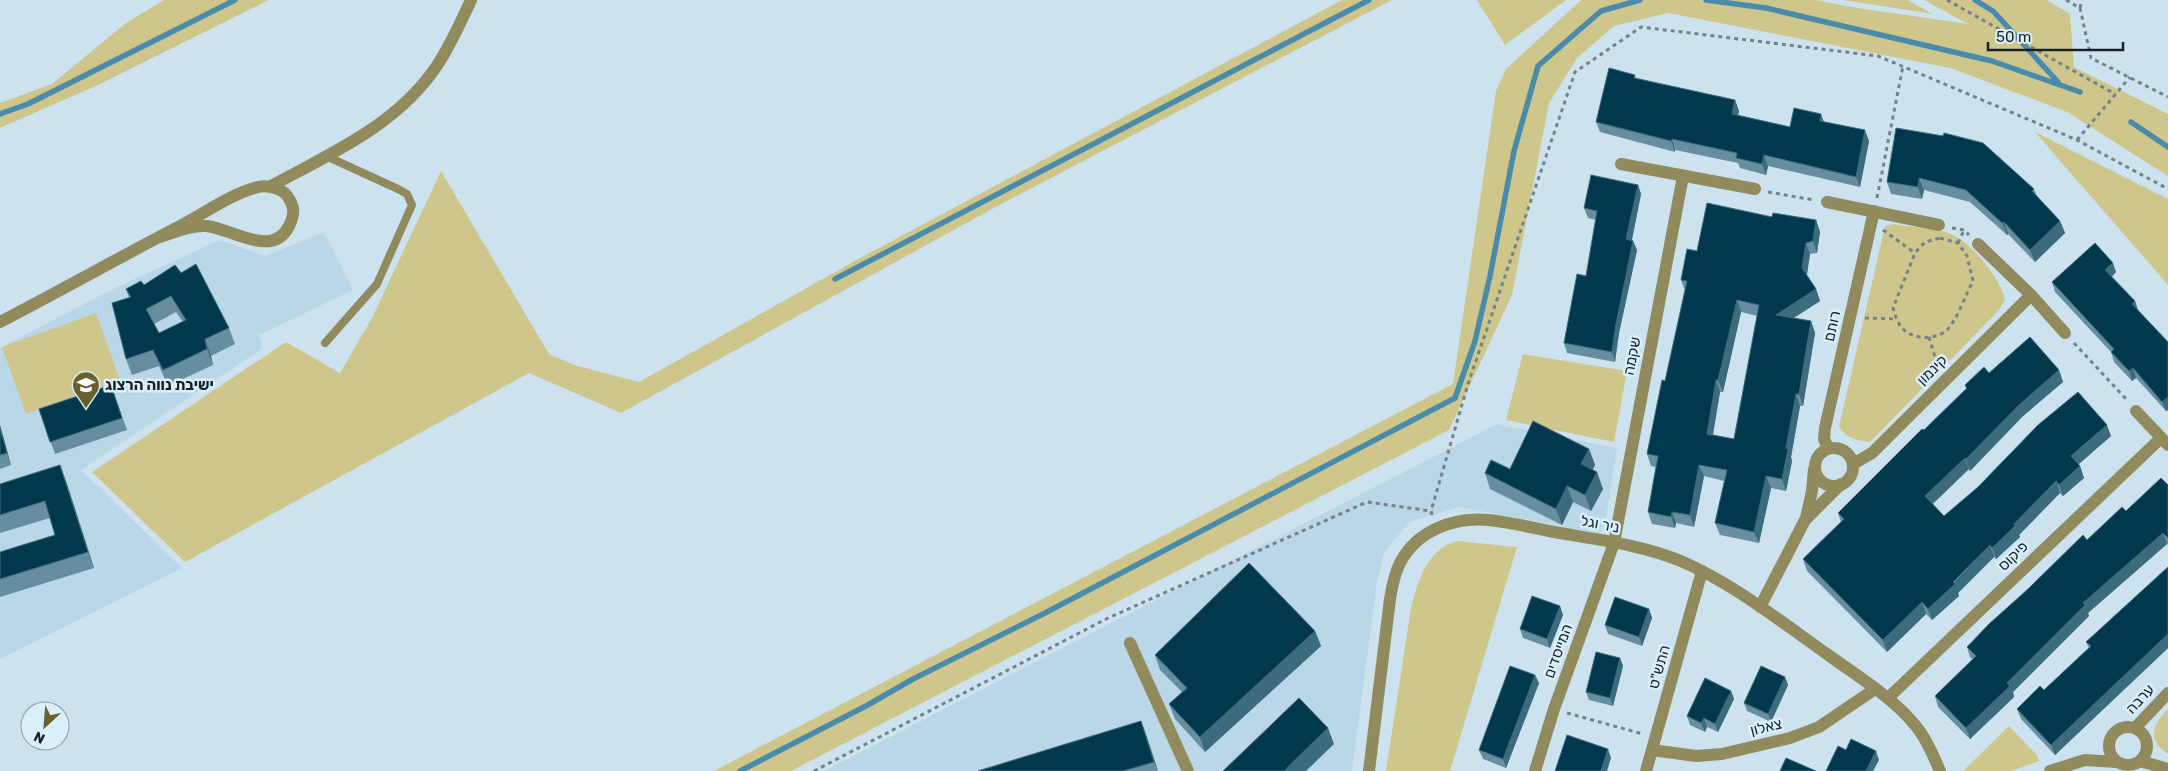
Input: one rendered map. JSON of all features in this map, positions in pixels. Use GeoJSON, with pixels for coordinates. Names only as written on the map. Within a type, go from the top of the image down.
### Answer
{"type":"FeatureCollection","features":[{"type":"Feature","properties":{"kind":"street"},"geometry":{"type":"LineString","coordinates":[[271,186],[379,125],[418,90],[438,65],[452,41],[471,0]]}},
{"type":"Feature","properties":{"kind":"street"},"geometry":{"type":"LineString","coordinates":[[1621,164],[1755,189]]}},
{"type":"Feature","properties":{"kind":"street","name":"שקמה"},"geometry":{"type":"LineString","coordinates":[[1614,543],[1683,176]]}},
{"type":"Feature","properties":{"kind":"street"},"geometry":{"type":"LineString","coordinates":[[0,322],[237,196],[259,186],[271,186],[283,191],[289,198],[293,209],[292,219],[286,231],[277,239],[267,242],[254,241],[222,229],[197,226],[160,237]]}},
{"type":"Feature","properties":{"kind":"street"},"geometry":{"type":"LineString","coordinates":[[1827,202],[1873,216],[1939,225]]}},
{"type":"Feature","properties":{"kind":"street","name":"רותם"},"geometry":{"type":"LineString","coordinates":[[1828,448],[1824,438],[1825,428],[1873,216]]}},
{"type":"Feature","properties":{"kind":"street"},"geometry":{"type":"LineString","coordinates":[[1978,244],[2031,295],[2065,333]]}},
{"type":"Feature","properties":{"kind":"street","name":"קינמון"},"geometry":{"type":"LineString","coordinates":[[1853,464],[1872,453],[2031,295]]}},
{"type":"Feature","properties":{"kind":"street","name":"פיקוס"},"geometry":{"type":"LineString","coordinates":[[1888,698],[2165,442],[2136,411]]}},
{"type":"Feature","properties":{"kind":"street"},"geometry":{"type":"LineString","coordinates":[[1760,607],[1805,520],[1812,491],[1814,467],[1818,455],[1828,448],[1841,449],[1851,458],[1853,464],[1851,476],[1805,520]]}},
{"type":"Feature","properties":{"kind":"street"},"geometry":{"type":"LineString","coordinates":[[1814,467],[1819,479],[1824,483],[1836,486],[1841,484]]}},
{"type":"Feature","properties":{"kind":"street","name":"ניר וגל"},"geometry":{"type":"LineString","coordinates":[[1369,771],[1394,577],[1409,549],[1423,536],[1451,523],[1489,520],[1614,543],[1679,560],[1702,571],[1760,607],[1888,698],[1917,726],[1940,771]]}},
{"type":"Feature","properties":{"kind":"street","name":"המייסדים"},"geometry":{"type":"LineString","coordinates":[[1535,771],[1554,709],[1614,543]]}},
{"type":"Feature","properties":{"kind":"street","name":"התש\"ט"},"geometry":{"type":"LineString","coordinates":[[1646,771],[1702,571]]}},
{"type":"Feature","properties":{"kind":"street"},"geometry":{"type":"LineString","coordinates":[[1130,643],[1188,771]]}},
{"type":"Feature","properties":{"kind":"street","name":"צאלון"},"geometry":{"type":"LineString","coordinates":[[1654,744],[1696,756],[1722,754],[1790,738],[1819,727],[1875,689]]}},
{"type":"Feature","properties":{"kind":"street","name":"ערבה"},"geometry":{"type":"LineString","coordinates":[[2135,728],[2168,693]]}},
{"type":"Feature","properties":{"kind":"street"},"geometry":{"type":"LineString","coordinates":[[2085,760],[2110,740],[2117,730],[2128,727],[2135,728],[2140,732],[2147,743],[2147,750],[2140,761]]}},
{"type":"Feature","properties":{"kind":"street"},"geometry":{"type":"LineString","coordinates":[[2110,740],[2109,752],[2116,762]]}},
{"type":"Feature","properties":{"kind":"street"},"geometry":{"type":"LineString","coordinates":[[2050,771],[2085,760],[2116,762],[2128,765],[2140,761],[2168,769]]}},
{"type":"Feature","properties":{"kind":"lane"},"geometry":{"type":"LineString","coordinates":[[325,343],[377,284],[412,205],[407,194],[398,188],[326,156]]}},
{"type":"Feature","properties":{"kind":"path"},"geometry":{"type":"LineString","coordinates":[[1947,0],[2115,94]]}},
{"type":"Feature","properties":{"kind":"path"},"geometry":{"type":"LineString","coordinates":[[2066,0],[2080,8]]}},
{"type":"Feature","properties":{"kind":"path"},"geometry":{"type":"LineString","coordinates":[[2082,0],[2080,8],[2091,58],[2168,97]]}},
{"type":"Feature","properties":{"kind":"path"},"geometry":{"type":"LineString","coordinates":[[1903,66],[1873,216],[1915,253]]}},
{"type":"Feature","properties":{"kind":"path"},"geometry":{"type":"LineString","coordinates":[[2130,77],[2077,140],[2168,189]]}},
{"type":"Feature","properties":{"kind":"path"},"geometry":{"type":"LineString","coordinates":[[1755,189],[1827,202]]}},
{"type":"Feature","properties":{"kind":"path"},"geometry":{"type":"LineString","coordinates":[[1939,225],[1964,230],[1978,244]]}},
{"type":"Feature","properties":{"kind":"path"},"geometry":{"type":"LineString","coordinates":[[1958,243],[1964,230]]}},
{"type":"Feature","properties":{"kind":"path"},"geometry":{"type":"LineString","coordinates":[[1940,238],[1958,243],[1967,256],[1973,281],[1948,330],[1937,336],[1911,335],[1903,329],[1897,320],[1893,308],[1915,253],[1925,242],[1940,238]]}},
{"type":"Feature","properties":{"kind":"path"},"geometry":{"type":"LineString","coordinates":[[1850,317],[1897,320]]}},
{"type":"Feature","properties":{"kind":"path"},"geometry":{"type":"LineString","coordinates":[[2065,333],[2136,411]]}},
{"type":"Feature","properties":{"kind":"path"},"geometry":{"type":"LineString","coordinates":[[1929,337],[1943,382]]}},
{"type":"Feature","properties":{"kind":"path"},"geometry":{"type":"LineString","coordinates":[[814,771],[1106,619],[1367,502],[1431,511]]}},
{"type":"Feature","properties":{"kind":"path"},"geometry":{"type":"LineString","coordinates":[[1554,709],[1654,744]]}},
{"type":"Feature","properties":{"kind":"shaded area"},"geometry":{"type":"Polygon","coordinates":[[[164,0],[269,0],[98,85],[0,128],[0,103],[52,84],[126,23],[164,0]]]}},
{"type":"Feature","properties":{"kind":"shaded area"},"geometry":{"type":"Polygon","coordinates":[[[1342,0],[1392,0],[1003,203],[621,413],[529,373],[185,562],[92,472],[286,342],[340,373],[372,318],[441,171],[549,354],[574,365],[639,382],[862,257],[1342,0]]]}},
{"type":"Feature","properties":{"kind":"shaded area"},"geometry":{"type":"Polygon","coordinates":[[[1477,0],[1566,0],[1505,45],[1477,0]]]}},
{"type":"Feature","properties":{"kind":"shaded area"},"geometry":{"type":"Polygon","coordinates":[[[1581,0],[1816,0],[1968,24],[1924,0],[2047,0],[2070,14],[2074,67],[2168,114],[2168,176],[2067,112],[1950,68],[1668,13],[1614,26],[1577,58],[1549,103],[1512,295],[1449,430],[791,771],[714,771],[1453,384],[1496,91],[1506,69],[1581,0]]]}},
{"type":"Feature","properties":{"kind":"shaded area"},"geometry":{"type":"Polygon","coordinates":[[[1843,0],[1907,0],[1933,14],[1843,0]]]}},
{"type":"Feature","properties":{"kind":"shaded area"},"geometry":{"type":"Polygon","coordinates":[[[2035,132],[2168,199],[2168,285],[2035,132]]]}},
{"type":"Feature","properties":{"kind":"shaded area"},"geometry":{"type":"Polygon","coordinates":[[[1893,224],[1939,230],[1959,238],[1976,253],[1991,271],[2005,299],[1999,310],[1870,442],[1865,442],[1849,436],[1839,427],[1885,226],[1893,224]]]}},
{"type":"Feature","properties":{"kind":"shaded area","name":"ישיבת נווה הרצוג"},"geometry":{"type":"Polygon","coordinates":[[[324,232],[353,290],[259,335],[263,348],[81,470],[182,568],[0,659],[0,348],[105,293],[219,240],[265,256],[324,232]]]}},
{"type":"Feature","properties":{"kind":"shaded area"},"geometry":{"type":"Polygon","coordinates":[[[96,313],[120,380],[26,414],[2,347],[96,313]]]}},
{"type":"Feature","properties":{"kind":"shaded area"},"geometry":{"type":"Polygon","coordinates":[[[1523,354],[1627,371],[1614,442],[1506,420],[1523,354]]]}},
{"type":"Feature","properties":{"kind":"shaded area"},"geometry":{"type":"Polygon","coordinates":[[[1497,424],[1617,448],[1605,523],[1599,533],[1459,507],[1409,522],[1384,553],[1377,582],[1352,771],[824,771],[1497,424]]]}},
{"type":"Feature","properties":{"kind":"shaded area"},"geometry":{"type":"Polygon","coordinates":[[[1457,541],[1517,547],[1450,771],[1386,771],[1411,608],[1417,587],[1425,567],[1431,559],[1438,551],[1457,541]]]}},
{"type":"Feature","properties":{"kind":"shaded area"},"geometry":{"type":"Polygon","coordinates":[[[2168,709],[2168,754],[2157,743],[2154,738],[2154,732],[2159,720],[2168,709]]]}},
{"type":"Feature","properties":{"kind":"shaded area"},"geometry":{"type":"Polygon","coordinates":[[[2009,726],[2036,754],[2039,761],[2011,771],[1963,771],[2009,726]]]}},
{"type":"Feature","properties":{"kind":"building"},"geometry":{"type":"Polygon","coordinates":[[[1609,68],[1635,75],[1634,78],[1735,100],[1732,114],[1790,127],[1794,108],[1821,114],[1820,121],[1865,130],[1856,177],[1764,155],[1762,164],[1736,158],[1737,153],[1672,139],[1671,141],[1596,122],[1609,68]]]}},
{"type":"Feature","properties":{"kind":"building"},"geometry":{"type":"Polygon","coordinates":[[[1896,128],[1943,136],[1944,133],[1983,143],[2034,189],[2032,191],[2060,221],[2030,250],[2004,222],[2002,223],[1966,190],[1919,178],[1918,187],[1887,182],[1896,128]]]}},
{"type":"Feature","properties":{"kind":"building"},"geometry":{"type":"Polygon","coordinates":[[[1591,175],[1638,185],[1626,239],[1633,241],[1612,352],[1564,343],[1577,274],[1586,276],[1597,211],[1584,208],[1591,175]]]}},
{"type":"Feature","properties":{"kind":"building"},"geometry":{"type":"Polygon","coordinates":[[[1707,203],[1772,217],[1773,213],[1816,220],[1813,241],[1806,243],[1802,268],[1816,289],[1776,315],[1811,321],[1799,394],[1796,394],[1786,448],[1788,449],[1782,479],[1766,476],[1754,532],[1715,523],[1727,470],[1699,465],[1690,515],[1672,512],[1671,517],[1648,512],[1658,456],[1647,454],[1662,380],[1665,381],[1687,281],[1681,280],[1687,249],[1697,251],[1707,203]],[[1737,300],[1718,380],[1716,380],[1707,434],[1734,439],[1759,305],[1737,300]]]}},
{"type":"Feature","properties":{"kind":"building"},"geometry":{"type":"Polygon","coordinates":[[[2095,243],[2113,263],[2105,270],[2135,301],[2132,304],[2168,342],[2168,397],[2162,402],[2133,368],[2129,371],[2111,352],[2114,349],[2052,282],[2095,243]]]}},
{"type":"Feature","properties":{"kind":"building"},"geometry":{"type":"Polygon","coordinates":[[[196,264],[229,328],[205,339],[207,349],[163,370],[153,350],[126,359],[112,303],[131,297],[126,289],[141,281],[144,285],[175,265],[181,273],[196,264]],[[171,296],[146,309],[159,333],[186,320],[171,296]]]}},
{"type":"Feature","properties":{"kind":"building"},"geometry":{"type":"Polygon","coordinates":[[[2030,337],[2059,370],[2019,405],[1966,459],[1925,496],[1944,516],[1978,487],[2038,425],[2078,392],[2107,425],[2071,456],[2080,466],[2059,485],[2056,481],[2014,524],[2015,526],[1992,548],[1990,545],[1953,582],[1955,584],[1928,609],[1922,602],[1883,640],[1803,559],[1844,519],[1838,513],[1922,429],[1924,430],[1967,388],[1965,385],[1984,367],[1989,373],[2030,337]]]}},
{"type":"Feature","properties":{"kind":"building"},"geometry":{"type":"Polygon","coordinates":[[[111,385],[122,418],[50,442],[39,409],[111,385]]]}},
{"type":"Feature","properties":{"kind":"building"},"geometry":{"type":"Polygon","coordinates":[[[1533,421],[1589,449],[1581,464],[1597,472],[1585,495],[1567,486],[1556,509],[1485,473],[1491,460],[1510,469],[1533,421]]]}},
{"type":"Feature","properties":{"kind":"building"},"geometry":{"type":"Polygon","coordinates":[[[0,429],[7,453],[0,455],[0,429]]]}},
{"type":"Feature","properties":{"kind":"building"},"geometry":{"type":"Polygon","coordinates":[[[60,465],[88,552],[0,579],[0,552],[55,535],[45,501],[0,515],[0,484],[60,465]]]}},
{"type":"Feature","properties":{"kind":"building"},"geometry":{"type":"Polygon","coordinates":[[[2161,478],[2168,485],[2168,538],[2163,533],[2083,603],[2085,605],[2007,683],[2010,686],[1966,728],[1935,696],[1976,656],[1967,647],[2083,535],[2087,540],[2122,507],[2126,511],[2161,478]]]}},
{"type":"Feature","properties":{"kind":"building"},"geometry":{"type":"Polygon","coordinates":[[[1249,563],[1315,631],[1200,737],[1169,704],[1187,688],[1155,655],[1249,563]]]}},
{"type":"Feature","properties":{"kind":"building"},"geometry":{"type":"Polygon","coordinates":[[[2168,567],[2168,634],[2051,745],[2017,709],[2040,686],[2044,690],[2091,646],[2086,642],[2168,567]]]}},
{"type":"Feature","properties":{"kind":"building"},"geometry":{"type":"Polygon","coordinates":[[[1532,596],[1560,606],[1547,639],[1520,629],[1532,596]]]}},
{"type":"Feature","properties":{"kind":"building"},"geometry":{"type":"Polygon","coordinates":[[[1615,597],[1649,609],[1639,637],[1605,625],[1615,597]]]}},
{"type":"Feature","properties":{"kind":"building"},"geometry":{"type":"Polygon","coordinates":[[[1596,652],[1620,658],[1610,698],[1586,692],[1596,652]]]}},
{"type":"Feature","properties":{"kind":"building"},"geometry":{"type":"Polygon","coordinates":[[[1510,666],[1535,675],[1503,759],[1479,750],[1510,666]]]}},
{"type":"Feature","properties":{"kind":"building"},"geometry":{"type":"Polygon","coordinates":[[[1761,666],[1785,677],[1768,714],[1744,703],[1761,666]]]}},
{"type":"Feature","properties":{"kind":"building"},"geometry":{"type":"Polygon","coordinates":[[[1705,678],[1731,691],[1715,724],[1704,718],[1701,723],[1687,716],[1705,678]]]}},
{"type":"Feature","properties":{"kind":"building"},"geometry":{"type":"Polygon","coordinates":[[[1299,698],[1328,728],[1284,771],[1223,771],[1299,698]]]}},
{"type":"Feature","properties":{"kind":"building"},"geometry":{"type":"Polygon","coordinates":[[[1141,721],[1154,762],[1123,771],[978,771],[1141,721]]]}},
{"type":"Feature","properties":{"kind":"building"},"geometry":{"type":"Polygon","coordinates":[[[1567,735],[1608,749],[1601,771],[1555,771],[1567,735]]]}},
{"type":"Feature","properties":{"kind":"building"},"geometry":{"type":"Polygon","coordinates":[[[1851,739],[1876,751],[1866,771],[1826,771],[1838,746],[1846,750],[1851,739]]]}},
{"type":"Feature","properties":{"kind":"building"},"geometry":{"type":"Polygon","coordinates":[[[1786,758],[1816,771],[1780,771],[1786,758]]]}},
{"type":"Feature","properties":{"kind":"waterway"},"geometry":{"type":"LineString","coordinates":[[0,114],[28,104],[235,0]]}},
{"type":"Feature","properties":{"kind":"waterway"},"geometry":{"type":"LineString","coordinates":[[835,279],[1369,0]]}},
{"type":"Feature","properties":{"kind":"waterway"},"geometry":{"type":"LineString","coordinates":[[740,771],[866,706],[913,679],[1043,614],[1455,398],[1475,341],[1490,276],[1514,151],[1538,66],[1601,11],[1640,0]]}},
{"type":"Feature","properties":{"kind":"waterway"},"geometry":{"type":"LineString","coordinates":[[1706,0],[1766,8],[1992,61],[2080,92]]}},
{"type":"Feature","properties":{"kind":"waterway"},"geometry":{"type":"LineString","coordinates":[[1975,0],[1993,11],[2058,82]]}},
{"type":"Feature","properties":{"kind":"waterway"},"geometry":{"type":"LineString","coordinates":[[2131,122],[2168,147]]}},
{"type":"Feature","properties":{"kind":"place","name":"ישיבת נווה הרצוג"},"geometry":{"type":"Point","coordinates":[86,409]}}]}
